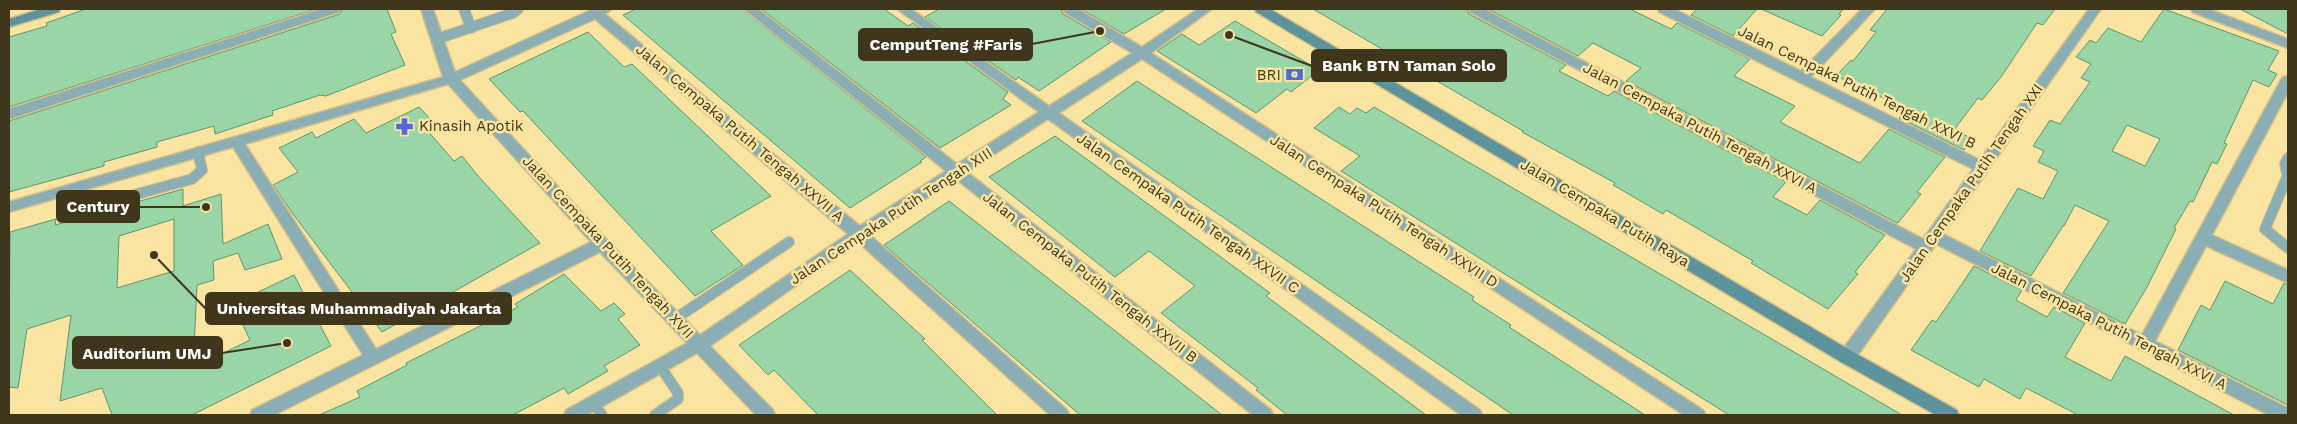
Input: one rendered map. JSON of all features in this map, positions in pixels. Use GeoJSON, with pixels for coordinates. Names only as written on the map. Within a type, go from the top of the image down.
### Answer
{"type":"FeatureCollection","features":[{"type":"Feature","properties":{"kind":"street"},"geometry":{"type":"LineString","coordinates":[[9,23],[54,9]]}},
{"type":"Feature","properties":{"kind":"street"},"geometry":{"type":"LineString","coordinates":[[9,114],[334,9]]}},
{"type":"Feature","properties":{"kind":"street","name":"Jalan Cempaka Putih Tengah XVII"},"geometry":{"type":"LineString","coordinates":[[427,9],[451,79],[602,244],[767,415]]}},
{"type":"Feature","properties":{"kind":"street","name":"Jalan Cempaka Putih Tengah XXVII B"},"geometry":{"type":"LineString","coordinates":[[750,9],[1265,415]]}},
{"type":"Feature","properties":{"kind":"street","name":"Jalan Cempaka Putih Tengah XXVII C"},"geometry":{"type":"LineString","coordinates":[[903,9],[1474,415]]}},
{"type":"Feature","properties":{"kind":"street","name":"Jalan Cempaka Putih Tengah XXVII D"},"geometry":{"type":"LineString","coordinates":[[1069,9],[1142,53],[1697,415]]}},
{"type":"Feature","properties":{"kind":"street","name":"Jalan Cempaka Putih Tengah XIII"},"geometry":{"type":"LineString","coordinates":[[572,415],[598,409],[660,366],[700,344],[860,234],[1142,53],[1206,9]]}},
{"type":"Feature","properties":{"kind":"street","name":"Jalan Cempaka Putih Raya"},"geometry":{"type":"LineString","coordinates":[[1261,9],[1847,357],[1951,415]]}},
{"type":"Feature","properties":{"kind":"street","name":"Jalan Cempaka Putih Tengah XXVI A"},"geometry":{"type":"LineString","coordinates":[[1475,9],[1929,241],[2145,344],[2285,415]]}},
{"type":"Feature","properties":{"kind":"street","name":"Jalan Cempaka Putih Tengah XXVI B"},"geometry":{"type":"LineString","coordinates":[[1664,9],[1982,168]]}},
{"type":"Feature","properties":{"kind":"street"},"geometry":{"type":"LineString","coordinates":[[1802,78],[1869,9]]}},
{"type":"Feature","properties":{"kind":"street","name":"Jalan Cempaka Putih Tengah XXI"},"geometry":{"type":"LineString","coordinates":[[1847,357],[2095,9]]}},
{"type":"Feature","properties":{"kind":"street"},"geometry":{"type":"LineString","coordinates":[[2197,9],[2221,12],[2288,44]]}},
{"type":"Feature","properties":{"kind":"street"},"geometry":{"type":"LineString","coordinates":[[9,207],[451,79],[601,11]]}},
{"type":"Feature","properties":{"kind":"street","name":"Jalan Cempaka Putih Tengah XXVII A"},"geometry":{"type":"LineString","coordinates":[[601,11],[860,234],[1061,415]]}},
{"type":"Feature","properties":{"kind":"street"},"geometry":{"type":"LineString","coordinates":[[2145,344],[2288,80]]}},
{"type":"Feature","properties":{"kind":"street"},"geometry":{"type":"LineString","coordinates":[[236,141],[373,358]]}},
{"type":"Feature","properties":{"kind":"street"},"geometry":{"type":"LineString","coordinates":[[2203,238],[2288,278]]}},
{"type":"Feature","properties":{"kind":"street"},"geometry":{"type":"LineString","coordinates":[[258,415],[602,244]]}},
{"type":"Feature","properties":{"kind":"lane"},"geometry":{"type":"LineString","coordinates":[[464,9],[471,28]]}},
{"type":"Feature","properties":{"kind":"lane"},"geometry":{"type":"LineString","coordinates":[[438,39],[513,13],[518,9]]}},
{"type":"Feature","properties":{"kind":"lane"},"geometry":{"type":"LineString","coordinates":[[80,187],[81,200],[84,205],[90,207],[192,179],[202,170],[198,152]]}},
{"type":"Feature","properties":{"kind":"lane"},"geometry":{"type":"LineString","coordinates":[[2288,158],[2285,164],[2288,177],[2265,229],[2288,248]]}},
{"type":"Feature","properties":{"kind":"lane"},"geometry":{"type":"LineString","coordinates":[[675,319],[789,242]]}},
{"type":"Feature","properties":{"kind":"lane"},"geometry":{"type":"LineString","coordinates":[[655,415],[674,404],[678,399],[678,393],[660,366]]}},
{"type":"Feature","properties":{"kind":"building"},"geometry":{"type":"Polygon","coordinates":[[[86,9],[317,9],[9,107],[9,37],[47,26],[46,23],[86,9]]]}},
{"type":"Feature","properties":{"kind":"building"},"geometry":{"type":"Polygon","coordinates":[[[342,9],[387,9],[396,32],[391,34],[405,65],[326,96],[320,95],[272,111],[273,115],[215,134],[214,126],[157,142],[157,147],[104,162],[104,166],[9,192],[9,121],[340,14],[342,9]]]}},
{"type":"Feature","properties":{"kind":"building"},"geometry":{"type":"Polygon","coordinates":[[[636,9],[742,9],[926,157],[920,161],[922,162],[850,208],[623,15],[636,9]]]}},
{"type":"Feature","properties":{"kind":"building"},"geometry":{"type":"Polygon","coordinates":[[[761,9],[884,9],[908,26],[913,23],[1008,92],[1003,99],[1011,105],[940,148],[761,9]]]}},
{"type":"Feature","properties":{"kind":"building"},"geometry":{"type":"Polygon","coordinates":[[[939,9],[1061,9],[1063,14],[1111,42],[1039,91],[1018,77],[1016,80],[925,17],[939,9]]]}},
{"type":"Feature","properties":{"kind":"building"},"geometry":{"type":"Polygon","coordinates":[[[1081,9],[1166,9],[1124,34],[1081,9]]]}},
{"type":"Feature","properties":{"kind":"building"},"geometry":{"type":"Polygon","coordinates":[[[1313,9],[1467,9],[1469,14],[1566,65],[1559,71],[1608,96],[1614,91],[1786,182],[1773,197],[1807,215],[1820,200],[1885,235],[1855,272],[1858,274],[1828,309],[1751,263],[1753,261],[1666,210],[1663,214],[1613,185],[1615,183],[1522,132],[1313,9]]]}},
{"type":"Feature","properties":{"kind":"building"},"geometry":{"type":"Polygon","coordinates":[[[1488,9],[1630,9],[1671,29],[1677,23],[1750,59],[1734,76],[1795,106],[1780,122],[1860,163],[1889,129],[1945,157],[1917,192],[1921,194],[1898,223],[1626,81],[1641,68],[1593,43],[1578,56],[1488,9]]]}},
{"type":"Feature","properties":{"kind":"building"},"geometry":{"type":"Polygon","coordinates":[[[1697,9],[1757,9],[1733,36],[1691,15],[1697,9]]]}},
{"type":"Feature","properties":{"kind":"building"},"geometry":{"type":"Polygon","coordinates":[[[1761,9],[1844,9],[1822,36],[1761,9]]]}},
{"type":"Feature","properties":{"kind":"building"},"geometry":{"type":"Polygon","coordinates":[[[1887,9],[2055,9],[2043,25],[2037,23],[2001,77],[1982,100],[1978,98],[1954,130],[1973,139],[1964,150],[1899,118],[1907,109],[1836,76],[1851,60],[1853,61],[1876,32],[1870,30],[1887,9]]]}},
{"type":"Feature","properties":{"kind":"building"},"geometry":{"type":"Polygon","coordinates":[[[2164,9],[2279,51],[2268,70],[2277,74],[2269,87],[2253,80],[2224,143],[2227,144],[2217,164],[2212,162],[2193,202],[2190,201],[2174,228],[2176,229],[2147,287],[2125,324],[2063,293],[2109,221],[2075,205],[2064,226],[2031,276],[1980,251],[2018,188],[2043,199],[2058,171],[2038,162],[2044,151],[2033,146],[2050,120],[2060,124],[2090,82],[2081,78],[2091,64],[2076,57],[2090,40],[2096,43],[2108,28],[2141,42],[2164,9]],[[2127,125],[2112,151],[2145,166],[2160,139],[2127,125]]]}},
{"type":"Feature","properties":{"kind":"building"},"geometry":{"type":"Polygon","coordinates":[[[2240,9],[2288,9],[2288,34],[2240,9]]]}},
{"type":"Feature","properties":{"kind":"building"},"geometry":{"type":"Polygon","coordinates":[[[1235,21],[1319,70],[1291,92],[1287,89],[1256,113],[1157,51],[1182,34],[1199,45],[1235,21]]]}},
{"type":"Feature","properties":{"kind":"building"},"geometry":{"type":"Polygon","coordinates":[[[588,32],[624,67],[632,64],[771,196],[711,231],[743,265],[695,296],[523,111],[520,112],[489,79],[588,32]]]}},
{"type":"Feature","properties":{"kind":"building"},"geometry":{"type":"Polygon","coordinates":[[[1137,81],[1474,297],[1472,300],[1511,325],[1509,327],[1645,415],[1513,415],[1082,121],[1137,81]]]}},
{"type":"Feature","properties":{"kind":"building"},"geometry":{"type":"Polygon","coordinates":[[[419,107],[435,124],[426,129],[454,161],[462,156],[540,243],[382,332],[273,185],[298,172],[279,148],[312,132],[316,138],[354,119],[366,133],[419,107]]]}},
{"type":"Feature","properties":{"kind":"building"},"geometry":{"type":"Polygon","coordinates":[[[1339,107],[1350,114],[1357,108],[1366,113],[1374,107],[1902,415],[1729,415],[1341,171],[1360,156],[1314,128],[1339,107]]]}},
{"type":"Feature","properties":{"kind":"building"},"geometry":{"type":"Polygon","coordinates":[[[1055,136],[1270,293],[1266,296],[1426,415],[1287,415],[1256,390],[1258,388],[1161,313],[1195,286],[1149,251],[1115,277],[989,177],[1055,136]]]}},
{"type":"Feature","properties":{"kind":"building"},"geometry":{"type":"Polygon","coordinates":[[[183,189],[183,206],[221,194],[223,244],[268,224],[282,259],[245,270],[238,253],[213,261],[214,280],[197,285],[193,368],[250,340],[233,304],[294,275],[331,346],[192,415],[112,415],[102,388],[60,401],[71,315],[27,329],[18,388],[9,387],[10,232],[56,219],[55,225],[183,189]],[[174,219],[119,236],[117,288],[174,271],[174,219]]]}},
{"type":"Feature","properties":{"kind":"building"},"geometry":{"type":"Polygon","coordinates":[[[949,201],[1222,415],[1080,415],[884,245],[949,201]]]}},
{"type":"Feature","properties":{"kind":"building"},"geometry":{"type":"Polygon","coordinates":[[[1974,266],[2022,290],[2016,300],[2047,317],[2054,307],[2085,323],[2065,357],[2111,381],[2125,356],[2234,415],[2078,415],[2026,388],[2020,399],[1984,379],[1979,387],[1911,350],[1932,320],[1936,322],[1974,266]]]}},
{"type":"Feature","properties":{"kind":"building"},"geometry":{"type":"Polygon","coordinates":[[[850,270],[925,339],[922,340],[997,415],[818,415],[774,370],[768,375],[739,345],[850,270]]]}},
{"type":"Feature","properties":{"kind":"building"},"geometry":{"type":"Polygon","coordinates":[[[564,274],[601,311],[614,303],[625,314],[618,319],[640,345],[604,366],[608,371],[568,394],[564,388],[513,415],[319,415],[360,397],[357,391],[407,365],[406,363],[518,307],[515,304],[564,274]]]}},
{"type":"Feature","properties":{"kind":"building"},"geometry":{"type":"Polygon","coordinates":[[[2225,281],[2273,304],[2284,283],[2288,285],[2288,405],[2178,350],[2201,305],[2210,310],[2225,281]]]}},
{"type":"Feature","properties":{"kind":"place","name":"CemputTeng #Faris"},"geometry":{"type":"Point","coordinates":[1100,31]}},
{"type":"Feature","properties":{"kind":"place","name":"Bank BTN Taman Solo"},"geometry":{"type":"Point","coordinates":[1229,35]}},
{"type":"Feature","properties":{"kind":"place","name":"BRI"},"geometry":{"type":"Point","coordinates":[1295,75]}},
{"type":"Feature","properties":{"kind":"place","name":"Kinasih Apotik"},"geometry":{"type":"Point","coordinates":[405,126]}},
{"type":"Feature","properties":{"kind":"place","name":"Century"},"geometry":{"type":"Point","coordinates":[206,207]}},
{"type":"Feature","properties":{"kind":"place","name":"Universitas Muhammadiyah Jakarta"},"geometry":{"type":"Point","coordinates":[154,255]}},
{"type":"Feature","properties":{"kind":"place","name":"Auditorium UMJ"},"geometry":{"type":"Point","coordinates":[287,343]}}]}
